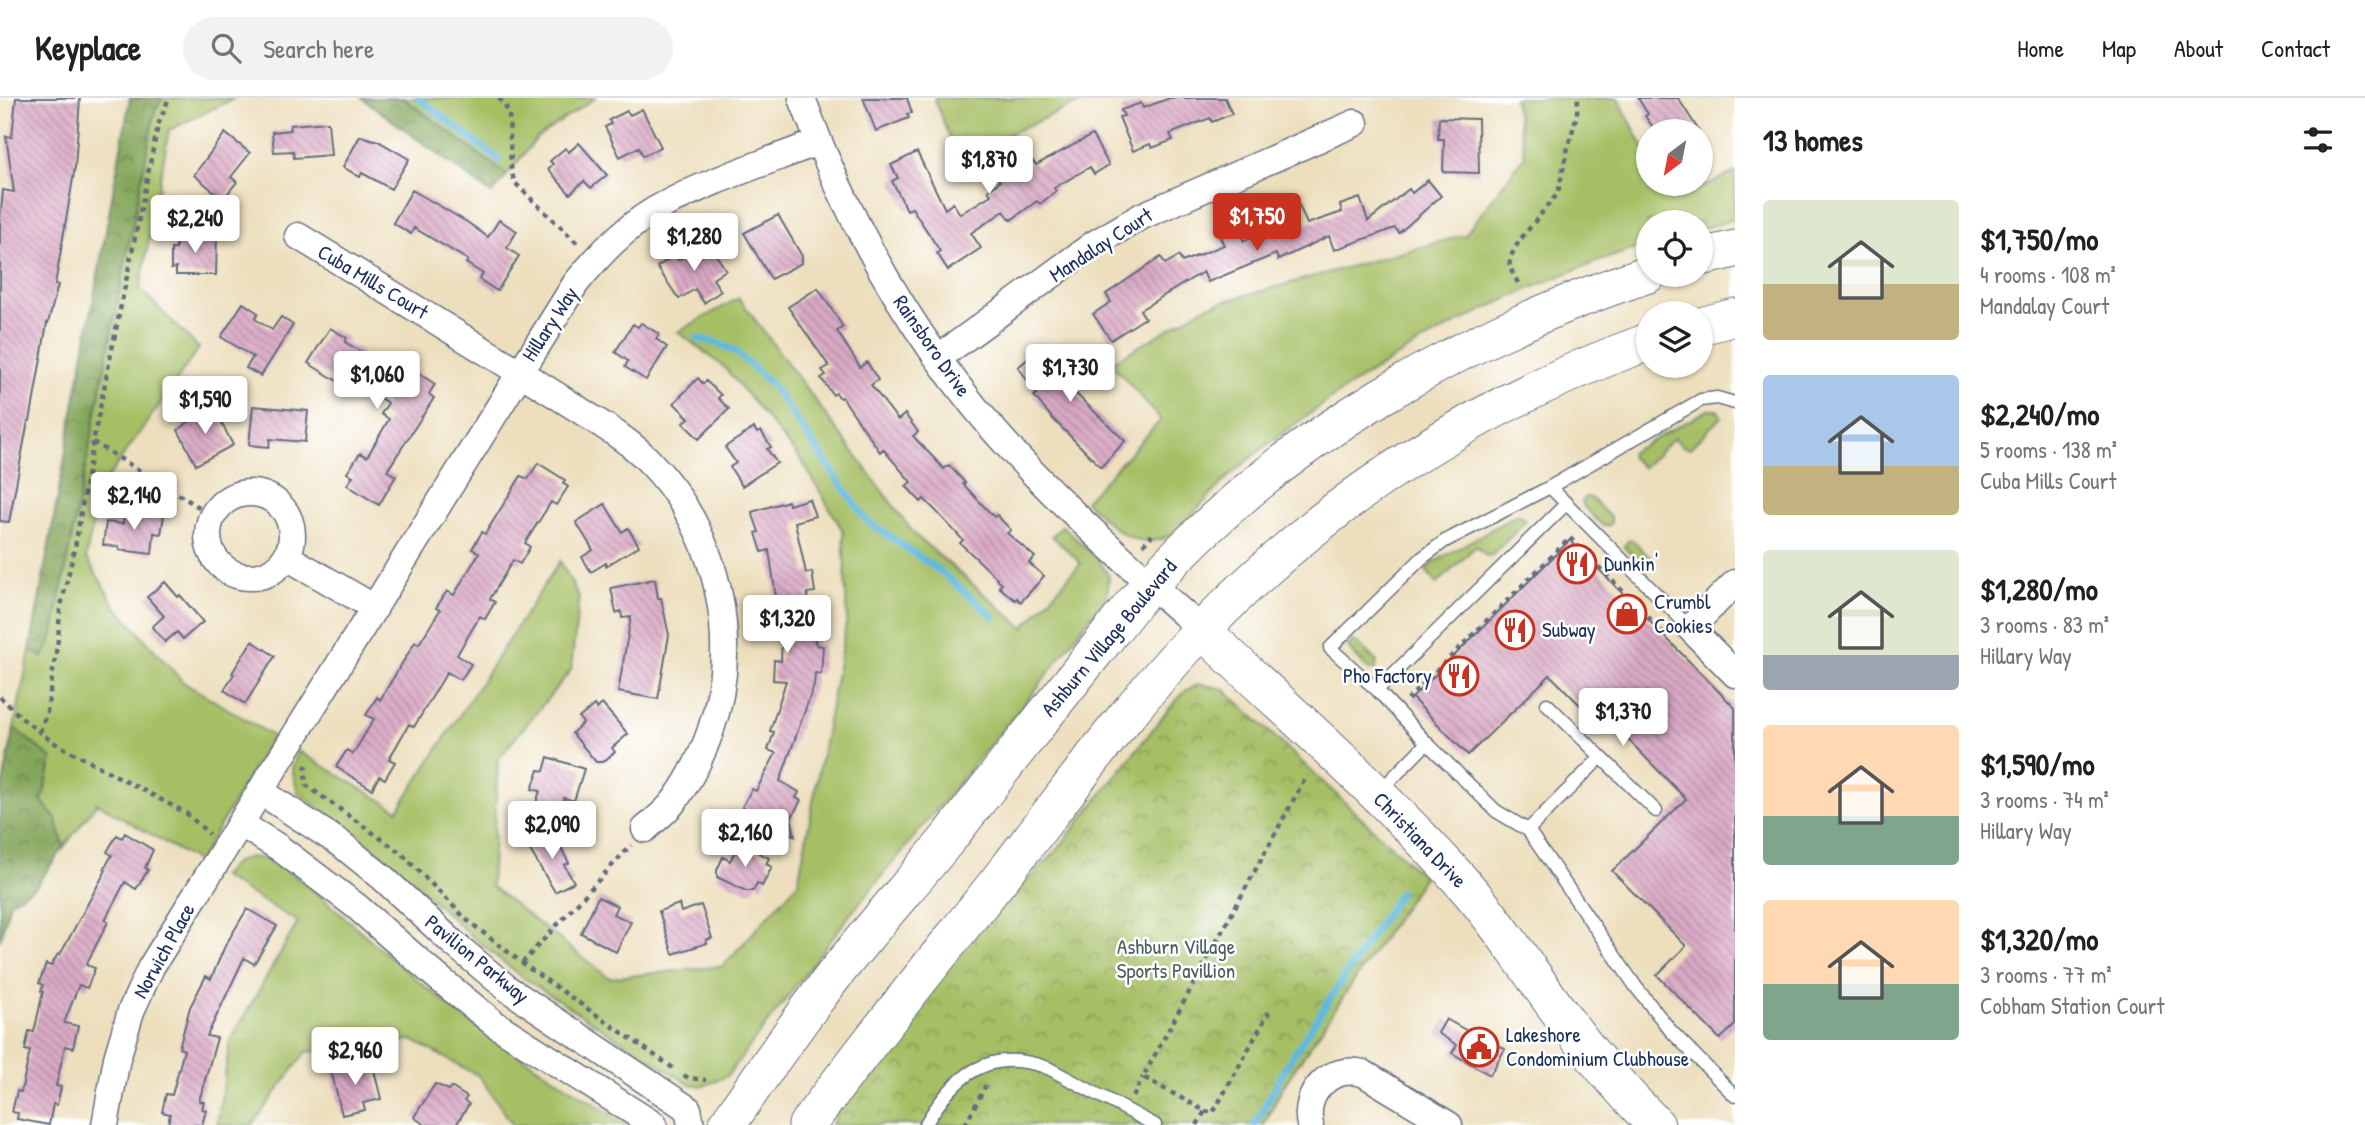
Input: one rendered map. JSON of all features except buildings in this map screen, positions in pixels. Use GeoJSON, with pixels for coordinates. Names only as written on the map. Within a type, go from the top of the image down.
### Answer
{"type":"FeatureCollection","features":[{"type":"Feature","properties":{"kind":"main road"},"geometry":{"type":"LineString","coordinates":[[1713,254],[1735,249]]}},
{"type":"Feature","properties":{"kind":"main road","name":"Ashburn Village Boulevard"},"geometry":{"type":"LineString","coordinates":[[727,1125],[784,1041],[832,978],[947,839],[1150,584],[1227,510],[1326,431],[1436,364],[1602,289],[1636,278]]}},
{"type":"Feature","properties":{"kind":"main road"},"geometry":{"type":"LineString","coordinates":[[1713,323],[1735,317]]}},
{"type":"Feature","properties":{"kind":"main road"},"geometry":{"type":"LineString","coordinates":[[807,1125],[1125,719],[1202,630],[1296,541],[1343,504],[1468,422],[1598,360],[1636,346]]}},
{"type":"Feature","properties":{"kind":"main road","name":"Christiana Drive"},"geometry":{"type":"LineString","coordinates":[[1202,630],[1425,843],[1476,899],[1503,931],[1601,1067],[1645,1121]]}},
{"type":"Feature","properties":{"kind":"street","name":"Rainsboro Drive"},"geometry":{"type":"LineString","coordinates":[[802,98],[818,142],[866,245],[937,358],[1016,454],[1065,505],[1150,584]]}},
{"type":"Feature","properties":{"kind":"street","name":"Mandalay Court"},"geometry":{"type":"LineString","coordinates":[[937,358],[1094,244],[1142,216],[1355,123]]}},
{"type":"Feature","properties":{"kind":"street","name":"Hillary Way"},"geometry":{"type":"LineString","coordinates":[[260,791],[576,283],[595,260],[625,231],[654,211],[687,194],[818,142]]}},
{"type":"Feature","properties":{"kind":"street","name":"Cuba Mills Court"},"geometry":{"type":"LineString","coordinates":[[298,236],[619,435],[646,458],[670,485],[690,515],[712,564],[720,599],[725,634],[719,705],[708,740],[693,772],[674,802],[645,829]]}},
{"type":"Feature","properties":{"kind":"street"},"geometry":{"type":"LineString","coordinates":[[244,493],[270,498],[281,506],[288,517],[292,544],[287,556],[277,568],[258,576],[236,575],[223,568],[213,557],[208,544],[207,529],[212,515],[220,504],[244,493]]}},
{"type":"Feature","properties":{"kind":"street"},"geometry":{"type":"LineString","coordinates":[[287,556],[375,608]]}},
{"type":"Feature","properties":{"kind":"street"},"geometry":{"type":"LineString","coordinates":[[1735,583],[1683,636],[1735,674]]}},
{"type":"Feature","properties":{"kind":"street","name":"Christiana Drive"},"geometry":{"type":"LineString","coordinates":[[1150,584],[1202,630]]}},
{"type":"Feature","properties":{"kind":"street","name":"Norwich Place"},"geometry":{"type":"LineString","coordinates":[[105,1125],[117,1058],[131,1011],[151,967],[260,791]]}},
{"type":"Feature","properties":{"kind":"street","name":"Pavilion Parkway"},"geometry":{"type":"LineString","coordinates":[[260,791],[341,844],[508,989],[688,1109],[691,1125]]}},
{"type":"Feature","properties":{"kind":"street","name":"Pavilion Parkway"},"geometry":{"type":"LineString","coordinates":[[241,824],[278,847],[356,906],[495,1024],[654,1125]]}},
{"type":"Feature","properties":{"kind":"street"},"geometry":{"type":"LineString","coordinates":[[1310,1125],[1308,1114],[1312,1095],[1333,1074],[1353,1071],[1363,1073],[1449,1125]]}},
{"type":"Feature","properties":{"kind":"lane"},"geometry":{"type":"LineString","coordinates":[[1735,403],[1717,398],[1701,400],[1550,488],[1445,541],[1422,558],[1330,648],[1377,690],[1496,811],[1528,830],[1657,1014],[1735,1096]]}},
{"type":"Feature","properties":{"kind":"lane"},"geometry":{"type":"LineString","coordinates":[[1550,488],[1567,503],[1683,636]]}},
{"type":"Feature","properties":{"kind":"lane"},"geometry":{"type":"LineString","coordinates":[[1377,690],[1567,503]]}},
{"type":"Feature","properties":{"kind":"lane"},"geometry":{"type":"LineString","coordinates":[[1547,704],[1656,811]]}},
{"type":"Feature","properties":{"kind":"lane"},"geometry":{"type":"LineString","coordinates":[[1376,795],[1427,743]]}},
{"type":"Feature","properties":{"kind":"lane"},"geometry":{"type":"LineString","coordinates":[[1528,830],[1601,757]]}},
{"type":"Feature","properties":{"kind":"lane"},"geometry":{"type":"LineString","coordinates":[[925,1125],[941,1097],[960,1079],[979,1066],[998,1062],[1035,1063],[1048,1068],[1155,1125]]}},
{"type":"Feature","properties":{"kind":"path"},"geometry":{"type":"LineString","coordinates":[[40,732],[47,712],[60,610],[75,547],[93,442],[158,125],[169,98]]}},
{"type":"Feature","properties":{"kind":"path"},"geometry":{"type":"LineString","coordinates":[[499,98],[509,112],[514,182],[595,260]]}},
{"type":"Feature","properties":{"kind":"path"},"geometry":{"type":"LineString","coordinates":[[1518,283],[1509,266],[1511,256],[1519,241],[1558,193],[1577,114],[1577,98]]}},
{"type":"Feature","properties":{"kind":"path"},"geometry":{"type":"LineString","coordinates":[[93,442],[212,515]]}},
{"type":"Feature","properties":{"kind":"path"},"geometry":{"type":"LineString","coordinates":[[1143,545],[1152,536]]}},
{"type":"Feature","properties":{"kind":"path"},"geometry":{"type":"LineString","coordinates":[[1418,707],[1409,698],[1570,538],[1683,636]]}},
{"type":"Feature","properties":{"kind":"path"},"geometry":{"type":"LineString","coordinates":[[0,696],[25,721],[53,743],[186,813],[225,848]]}},
{"type":"Feature","properties":{"kind":"path"},"geometry":{"type":"LineString","coordinates":[[312,757],[305,769],[306,785],[401,853],[467,920],[522,963],[688,1078],[706,1080]]}},
{"type":"Feature","properties":{"kind":"path"},"geometry":{"type":"LineString","coordinates":[[1269,1012],[1213,1113],[1143,1077],[1307,775]]}},
{"type":"Feature","properties":{"kind":"path"},"geometry":{"type":"LineString","coordinates":[[522,963],[645,829]]}},
{"type":"Feature","properties":{"kind":"path"},"geometry":{"type":"LineString","coordinates":[[965,1125],[998,1062]]}},
{"type":"Feature","properties":{"kind":"path"},"geometry":{"type":"LineString","coordinates":[[1197,1125],[1205,1111]]}},
{"type":"Feature","properties":{"kind":"green space"},"geometry":{"type":"Polygon","coordinates":[[[130,98],[163,98],[155,110],[52,638],[43,657],[30,650],[130,98]]]}},
{"type":"Feature","properties":{"kind":"green space"},"geometry":{"type":"Polygon","coordinates":[[[163,98],[235,98],[169,130],[140,289],[199,348],[100,489],[86,557],[116,607],[183,682],[273,736],[198,862],[97,803],[64,847],[56,819],[42,801],[52,759],[14,728],[30,650],[43,656],[52,638],[155,110],[163,98]]]}},
{"type":"Feature","properties":{"kind":"green space"},"geometry":{"type":"Polygon","coordinates":[[[362,98],[403,98],[507,175],[492,194],[362,98]]]}},
{"type":"Feature","properties":{"kind":"green space"},"geometry":{"type":"Polygon","coordinates":[[[403,98],[595,98],[537,138],[507,175],[403,98]]]}},
{"type":"Feature","properties":{"kind":"green space"},"geometry":{"type":"Polygon","coordinates":[[[934,98],[1090,98],[957,157],[934,98]]]}},
{"type":"Feature","properties":{"kind":"green space"},"geometry":{"type":"Polygon","coordinates":[[[1514,98],[1618,98],[1636,133],[1636,196],[1673,196],[1676,199],[1683,196],[1713,196],[1713,182],[1735,172],[1735,219],[1713,225],[1713,210],[1636,210],[1636,249],[1507,299],[1461,321],[1373,371],[1264,447],[1166,537],[1154,541],[1131,538],[1112,526],[1085,501],[1161,420],[1111,363],[1207,306],[1465,235],[1525,155],[1514,98]]]}},
{"type":"Feature","properties":{"kind":"green space"},"geometry":{"type":"Polygon","coordinates":[[[739,298],[915,535],[1024,628],[1081,563],[1052,536],[1062,526],[1099,560],[1109,577],[1107,595],[1037,688],[852,912],[727,1076],[704,1086],[689,1084],[519,975],[470,935],[387,858],[298,793],[292,769],[298,751],[398,810],[560,561],[579,597],[571,670],[498,759],[491,886],[609,978],[723,966],[798,883],[847,619],[843,531],[802,461],[724,367],[678,332],[739,298]]]}},
{"type":"Feature","properties":{"kind":"green space"},"geometry":{"type":"Polygon","coordinates":[[[1708,410],[1718,410],[1721,417],[1690,448],[1682,446],[1674,438],[1643,468],[1631,457],[1630,453],[1633,451],[1708,410]]]}},
{"type":"Feature","properties":{"kind":"green space"},"geometry":{"type":"Polygon","coordinates":[[[1586,497],[1591,498],[1611,518],[1608,526],[1603,526],[1583,506],[1582,502],[1586,497]]]}},
{"type":"Feature","properties":{"kind":"green space"},"geometry":{"type":"Polygon","coordinates":[[[1516,515],[1525,520],[1524,523],[1492,555],[1486,556],[1476,546],[1437,584],[1426,570],[1431,564],[1516,515]]]}},
{"type":"Feature","properties":{"kind":"green space"},"geometry":{"type":"Polygon","coordinates":[[[1629,540],[1634,541],[1653,561],[1651,569],[1645,569],[1626,549],[1624,546],[1629,540]]]}},
{"type":"Feature","properties":{"kind":"green space"},"geometry":{"type":"Polygon","coordinates":[[[1352,641],[1358,643],[1377,662],[1375,670],[1369,670],[1350,650],[1348,647],[1352,641]]]}},
{"type":"Feature","properties":{"kind":"green space","name":"Ashburn Village Sports Pavillion"},"geometry":{"type":"Polygon","coordinates":[[[1200,684],[1224,689],[1424,877],[1282,1088],[1264,1125],[832,1125],[845,1094],[978,929],[1052,856],[1186,690],[1200,684]]]}},
{"type":"Feature","properties":{"kind":"green space"},"geometry":{"type":"Polygon","coordinates":[[[14,728],[52,759],[42,801],[56,819],[64,847],[36,886],[10,902],[0,941],[0,800],[14,728]]]}},
{"type":"Feature","properties":{"kind":"green space"},"geometry":{"type":"Polygon","coordinates":[[[249,857],[272,860],[310,887],[406,971],[476,1027],[627,1125],[513,1125],[479,1076],[412,1040],[306,1052],[252,1125],[217,1125],[230,1041],[298,922],[222,877],[234,863],[249,857]]]}},
{"type":"Feature","properties":{"kind":"waterway"},"geometry":{"type":"LineString","coordinates":[[418,98],[499,160]]}},
{"type":"Feature","properties":{"kind":"waterway"},"geometry":{"type":"LineString","coordinates":[[697,338],[720,344],[736,352],[771,384],[867,521],[940,571],[994,617]]}},
{"type":"Feature","properties":{"kind":"waterway"},"geometry":{"type":"LineString","coordinates":[[1255,1125],[1289,1061],[1400,892]]}},
{"type":"Feature","properties":{"kind":"place","name":"Dunkin'"},"geometry":{"type":"Point","coordinates":[1577,564]}},
{"type":"Feature","properties":{"kind":"place","name":"Crumbl Cookies"},"geometry":{"type":"Point","coordinates":[1627,614]}},
{"type":"Feature","properties":{"kind":"place","name":"Subway"},"geometry":{"type":"Point","coordinates":[1515,630]}},
{"type":"Feature","properties":{"kind":"place","name":"Pho Factory"},"geometry":{"type":"Point","coordinates":[1459,676]}},
{"type":"Feature","properties":{"kind":"place","name":"Lakeshore Condominium Clubhouse"},"geometry":{"type":"Point","coordinates":[1479,1047]}}]}
